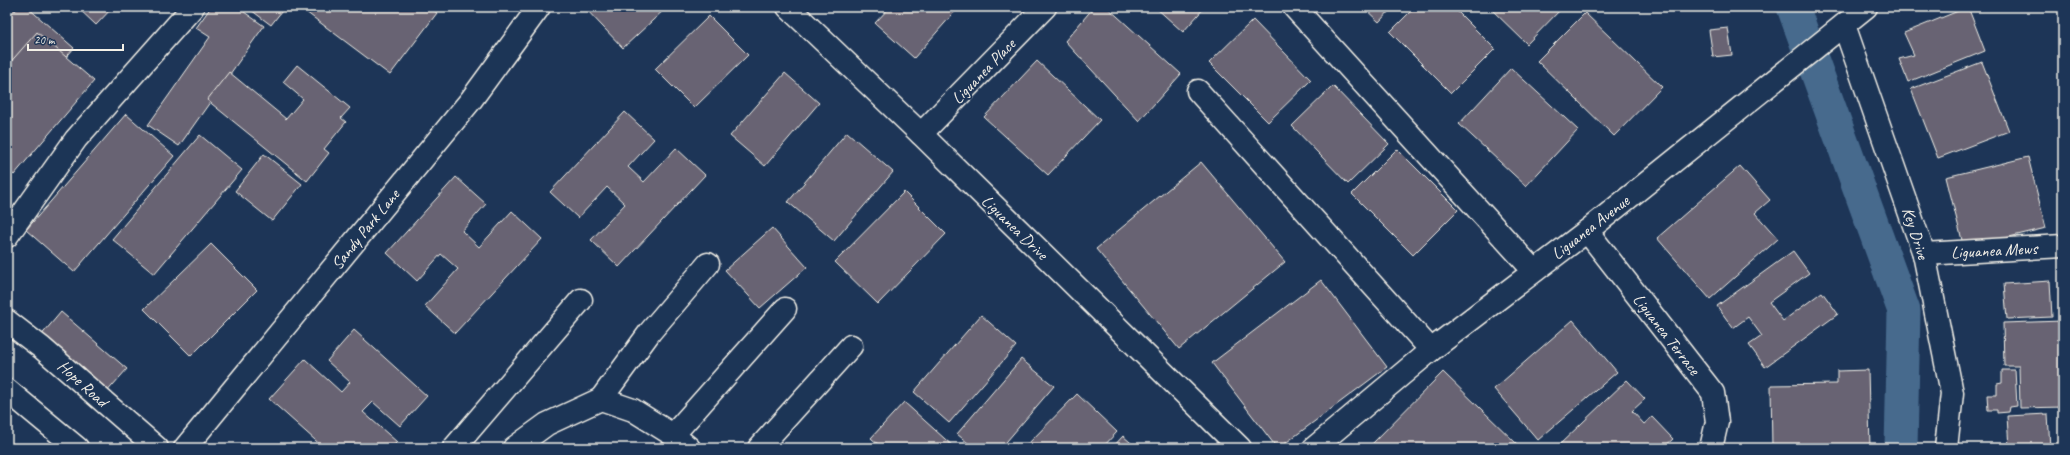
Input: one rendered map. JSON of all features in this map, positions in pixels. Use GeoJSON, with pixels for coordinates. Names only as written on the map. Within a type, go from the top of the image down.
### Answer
{"type":"FeatureCollection","features":[{"type":"Feature","properties":{"kind":"street"},"geometry":{"type":"LineString","coordinates":[[7,236],[76,139],[193,7]]}},
{"type":"Feature","properties":{"kind":"street","name":"Sandy Park Lane"},"geometry":{"type":"LineString","coordinates":[[185,448],[471,100],[540,7]]}},
{"type":"Feature","properties":{"kind":"street","name":"Liguanea Drive"},"geometry":{"type":"LineString","coordinates":[[788,7],[921,134],[1240,448]]}},
{"type":"Feature","properties":{"kind":"street","name":"Liguanea Place"},"geometry":{"type":"LineString","coordinates":[[921,134],[1045,7]]}},
{"type":"Feature","properties":{"kind":"street"},"geometry":{"type":"LineString","coordinates":[[1294,7],[1534,271]]}},
{"type":"Feature","properties":{"kind":"street","name":"Liguanea Avenue"},"geometry":{"type":"LineString","coordinates":[[1314,448],[1431,350],[1587,231],[1866,7]]}},
{"type":"Feature","properties":{"kind":"street","name":"Key Drive"},"geometry":{"type":"LineString","coordinates":[[1839,29],[1924,254],[1952,393],[1946,448]]}},
{"type":"Feature","properties":{"kind":"street"},"geometry":{"type":"LineString","coordinates":[[1198,91],[1431,350]]}},
{"type":"Feature","properties":{"kind":"street","name":"Liguanea Terrace"},"geometry":{"type":"LineString","coordinates":[[1587,231],[1713,393],[1717,422],[1711,448]]}},
{"type":"Feature","properties":{"kind":"street","name":"Liguanea Mews"},"geometry":{"type":"LineString","coordinates":[[1924,254],[2063,246]]}},
{"type":"Feature","properties":{"kind":"street"},"geometry":{"type":"LineString","coordinates":[[514,448],[547,424],[601,399],[650,332],[708,264]]}},
{"type":"Feature","properties":{"kind":"street"},"geometry":{"type":"LineString","coordinates":[[454,448],[581,300]]}},
{"type":"Feature","properties":{"kind":"street"},"geometry":{"type":"LineString","coordinates":[[601,399],[633,410],[681,442],[785,309]]}},
{"type":"Feature","properties":{"kind":"street","name":"Hope Road"},"geometry":{"type":"LineString","coordinates":[[7,321],[42,348],[157,448]]}},
{"type":"Feature","properties":{"kind":"street"},"geometry":{"type":"LineString","coordinates":[[759,448],[852,346]]}},
{"type":"Feature","properties":{"kind":"street"},"geometry":{"type":"LineString","coordinates":[[7,390],[77,448]]}},
{"type":"Feature","properties":{"kind":"building"},"geometry":{"type":"Polygon","coordinates":[[[19,7],[27,7],[74,48],[47,80],[24,61],[7,81],[7,14],[12,8],[15,11],[19,7]]]}},
{"type":"Feature","properties":{"kind":"building"},"geometry":{"type":"Polygon","coordinates":[[[77,7],[113,7],[96,25],[77,7]]]}},
{"type":"Feature","properties":{"kind":"building"},"geometry":{"type":"Polygon","coordinates":[[[211,7],[237,7],[264,26],[179,146],[148,125],[210,37],[196,28],[211,7]]]}},
{"type":"Feature","properties":{"kind":"building"},"geometry":{"type":"Polygon","coordinates":[[[247,7],[285,7],[271,25],[247,7]]]}},
{"type":"Feature","properties":{"kind":"building"},"geometry":{"type":"Polygon","coordinates":[[[310,7],[429,7],[437,13],[390,75],[306,12],[310,7]]]}},
{"type":"Feature","properties":{"kind":"building"},"geometry":{"type":"Polygon","coordinates":[[[584,7],[667,7],[623,48],[584,7]]]}},
{"type":"Feature","properties":{"kind":"building"},"geometry":{"type":"Polygon","coordinates":[[[890,7],[959,7],[914,58],[875,23],[890,7]]]}},
{"type":"Feature","properties":{"kind":"building"},"geometry":{"type":"Polygon","coordinates":[[[1094,7],[1107,7],[1181,74],[1139,121],[1065,41],[1094,7]]]}},
{"type":"Feature","properties":{"kind":"building"},"geometry":{"type":"Polygon","coordinates":[[[1155,7],[1205,7],[1183,32],[1155,7]]]}},
{"type":"Feature","properties":{"kind":"building"},"geometry":{"type":"Polygon","coordinates":[[[1363,7],[1393,7],[1379,22],[1363,7]]]}},
{"type":"Feature","properties":{"kind":"building"},"geometry":{"type":"Polygon","coordinates":[[[1415,7],[1453,7],[1495,49],[1451,93],[1390,32],[1415,7]]]}},
{"type":"Feature","properties":{"kind":"building"},"geometry":{"type":"Polygon","coordinates":[[[1489,7],[1563,7],[1527,44],[1489,7]]]}},
{"type":"Feature","properties":{"kind":"building"},"geometry":{"type":"Polygon","coordinates":[[[1968,7],[1985,51],[1908,82],[1899,59],[1914,55],[1904,33],[1968,7]]]}},
{"type":"Feature","properties":{"kind":"building"},"geometry":{"type":"Polygon","coordinates":[[[1585,13],[1662,87],[1614,136],[1537,61],[1585,13]]]}},
{"type":"Feature","properties":{"kind":"building"},"geometry":{"type":"Polygon","coordinates":[[[709,16],[748,55],[694,108],[655,69],[709,16]]]}},
{"type":"Feature","properties":{"kind":"building"},"geometry":{"type":"Polygon","coordinates":[[[1253,20],[1311,80],[1268,122],[1209,63],[1253,20]]]}},
{"type":"Feature","properties":{"kind":"building"},"geometry":{"type":"Polygon","coordinates":[[[1728,28],[1732,55],[1713,57],[1709,30],[1728,28]]]}},
{"type":"Feature","properties":{"kind":"building"},"geometry":{"type":"Polygon","coordinates":[[[37,32],[94,81],[14,175],[7,169],[7,66],[37,32]]]}},
{"type":"Feature","properties":{"kind":"building"},"geometry":{"type":"Polygon","coordinates":[[[1037,61],[1100,120],[1048,175],[984,117],[1037,61]]]}},
{"type":"Feature","properties":{"kind":"building"},"geometry":{"type":"Polygon","coordinates":[[[1982,62],[2009,131],[1938,158],[1911,89],[1982,62]]]}},
{"type":"Feature","properties":{"kind":"building"},"geometry":{"type":"Polygon","coordinates":[[[297,65],[350,108],[341,118],[346,122],[324,149],[329,153],[307,181],[207,100],[229,72],[286,119],[303,99],[283,82],[297,65]]]}},
{"type":"Feature","properties":{"kind":"building"},"geometry":{"type":"Polygon","coordinates":[[[1511,68],[1578,130],[1526,186],[1459,124],[1511,68]]]}},
{"type":"Feature","properties":{"kind":"building"},"geometry":{"type":"Polygon","coordinates":[[[785,73],[819,103],[765,166],[730,136],[785,73]]]}},
{"type":"Feature","properties":{"kind":"building"},"geometry":{"type":"Polygon","coordinates":[[[1333,86],[1389,144],[1348,184],[1292,126],[1333,86]]]}},
{"type":"Feature","properties":{"kind":"building"},"geometry":{"type":"Polygon","coordinates":[[[625,112],[654,139],[628,167],[644,182],[676,148],[705,175],[619,267],[591,240],[625,204],[607,187],[578,218],[550,192],[625,112]]]}},
{"type":"Feature","properties":{"kind":"building"},"geometry":{"type":"Polygon","coordinates":[[[126,114],[174,156],[74,272],[26,230],[126,114]]]}},
{"type":"Feature","properties":{"kind":"building"},"geometry":{"type":"Polygon","coordinates":[[[847,132],[893,172],[834,241],[788,202],[847,132]]]}},
{"type":"Feature","properties":{"kind":"building"},"geometry":{"type":"Polygon","coordinates":[[[200,135],[242,170],[154,274],[112,239],[200,135]]]}},
{"type":"Feature","properties":{"kind":"building"},"geometry":{"type":"Polygon","coordinates":[[[1397,149],[1458,210],[1413,255],[1352,194],[1397,149]]]}},
{"type":"Feature","properties":{"kind":"building"},"geometry":{"type":"Polygon","coordinates":[[[264,154],[302,184],[272,221],[235,191],[264,154]]]}},
{"type":"Feature","properties":{"kind":"building"},"geometry":{"type":"Polygon","coordinates":[[[2028,157],[2046,228],[1964,248],[1946,177],[2028,157]]]}},
{"type":"Feature","properties":{"kind":"building"},"geometry":{"type":"Polygon","coordinates":[[[1201,162],[1285,262],[1179,349],[1096,249],[1201,162]]]}},
{"type":"Feature","properties":{"kind":"building"},"geometry":{"type":"Polygon","coordinates":[[[1740,166],[1770,200],[1755,213],[1778,239],[1710,299],[1657,238],[1740,166]]]}},
{"type":"Feature","properties":{"kind":"building"},"geometry":{"type":"Polygon","coordinates":[[[456,177],[486,204],[462,231],[479,247],[512,211],[542,239],[455,333],[425,306],[458,269],[441,254],[417,281],[387,253],[456,177]]]}},
{"type":"Feature","properties":{"kind":"building"},"geometry":{"type":"Polygon","coordinates":[[[904,192],[946,234],[878,304],[835,262],[904,192]]]}},
{"type":"Feature","properties":{"kind":"building"},"geometry":{"type":"Polygon","coordinates":[[[772,228],[807,267],[760,308],[725,270],[772,228]]]}},
{"type":"Feature","properties":{"kind":"building"},"geometry":{"type":"Polygon","coordinates":[[[211,244],[257,290],[191,356],[144,309],[211,244]]]}},
{"type":"Feature","properties":{"kind":"building"},"geometry":{"type":"Polygon","coordinates":[[[1793,251],[1809,273],[1769,302],[1783,321],[1822,292],[1838,314],[1765,367],[1749,345],[1762,336],[1748,317],[1733,328],[1717,306],[1793,251]]]}},
{"type":"Feature","properties":{"kind":"building"},"geometry":{"type":"Polygon","coordinates":[[[1321,280],[1387,367],[1277,448],[1212,363],[1321,280]]]}},
{"type":"Feature","properties":{"kind":"building"},"geometry":{"type":"Polygon","coordinates":[[[2050,281],[2052,317],[2007,319],[2004,284],[2050,281]]]}},
{"type":"Feature","properties":{"kind":"building"},"geometry":{"type":"Polygon","coordinates":[[[61,312],[127,369],[105,394],[39,338],[61,312]]]}},
{"type":"Feature","properties":{"kind":"building"},"geometry":{"type":"Polygon","coordinates":[[[981,315],[1016,346],[949,423],[914,392],[981,315]]]}},
{"type":"Feature","properties":{"kind":"building"},"geometry":{"type":"Polygon","coordinates":[[[1573,320],[1617,372],[1538,440],[1494,389],[1573,320]]]}},
{"type":"Feature","properties":{"kind":"building"},"geometry":{"type":"Polygon","coordinates":[[[2063,321],[2063,407],[2020,408],[2019,366],[2004,366],[2003,323],[2063,321]]]}},
{"type":"Feature","properties":{"kind":"building"},"geometry":{"type":"Polygon","coordinates":[[[354,330],[427,396],[400,426],[373,402],[363,412],[397,442],[391,448],[324,448],[269,399],[305,359],[341,392],[350,382],[327,361],[354,330]]]}},
{"type":"Feature","properties":{"kind":"building"},"geometry":{"type":"Polygon","coordinates":[[[1021,359],[1054,386],[1001,448],[974,448],[957,434],[1021,359]]]}},
{"type":"Feature","properties":{"kind":"building"},"geometry":{"type":"Polygon","coordinates":[[[1868,370],[1870,448],[1772,448],[1771,385],[1837,384],[1837,371],[1868,370]]]}},
{"type":"Feature","properties":{"kind":"building"},"geometry":{"type":"Polygon","coordinates":[[[2002,370],[2015,370],[2017,406],[2010,407],[2009,412],[1997,413],[1997,410],[1988,410],[1987,395],[1997,395],[1997,384],[2002,383],[2002,370]]]}},
{"type":"Feature","properties":{"kind":"building"},"geometry":{"type":"Polygon","coordinates":[[[1443,372],[1519,446],[1517,448],[1369,447],[1443,372]]]}},
{"type":"Feature","properties":{"kind":"building"},"geometry":{"type":"Polygon","coordinates":[[[1627,380],[1645,399],[1632,411],[1644,424],[1652,417],[1673,439],[1663,448],[1562,448],[1559,445],[1627,380]]]}},
{"type":"Feature","properties":{"kind":"building"},"geometry":{"type":"Polygon","coordinates":[[[1077,394],[1117,432],[1102,448],[1024,448],[1077,394]]]}},
{"type":"Feature","properties":{"kind":"building"},"geometry":{"type":"Polygon","coordinates":[[[904,402],[955,448],[882,448],[871,438],[904,402]]]}},
{"type":"Feature","properties":{"kind":"building"},"geometry":{"type":"Polygon","coordinates":[[[2048,414],[2050,448],[2009,448],[2007,416],[2048,414]]]}},
{"type":"Feature","properties":{"kind":"building"},"geometry":{"type":"Polygon","coordinates":[[[1123,436],[1137,448],[1112,448],[1123,436]]]}},
{"type":"Feature","properties":{"kind":"waterway"},"geometry":{"type":"LineString","coordinates":[[1793,7],[1904,311],[1901,448]]}}]}
